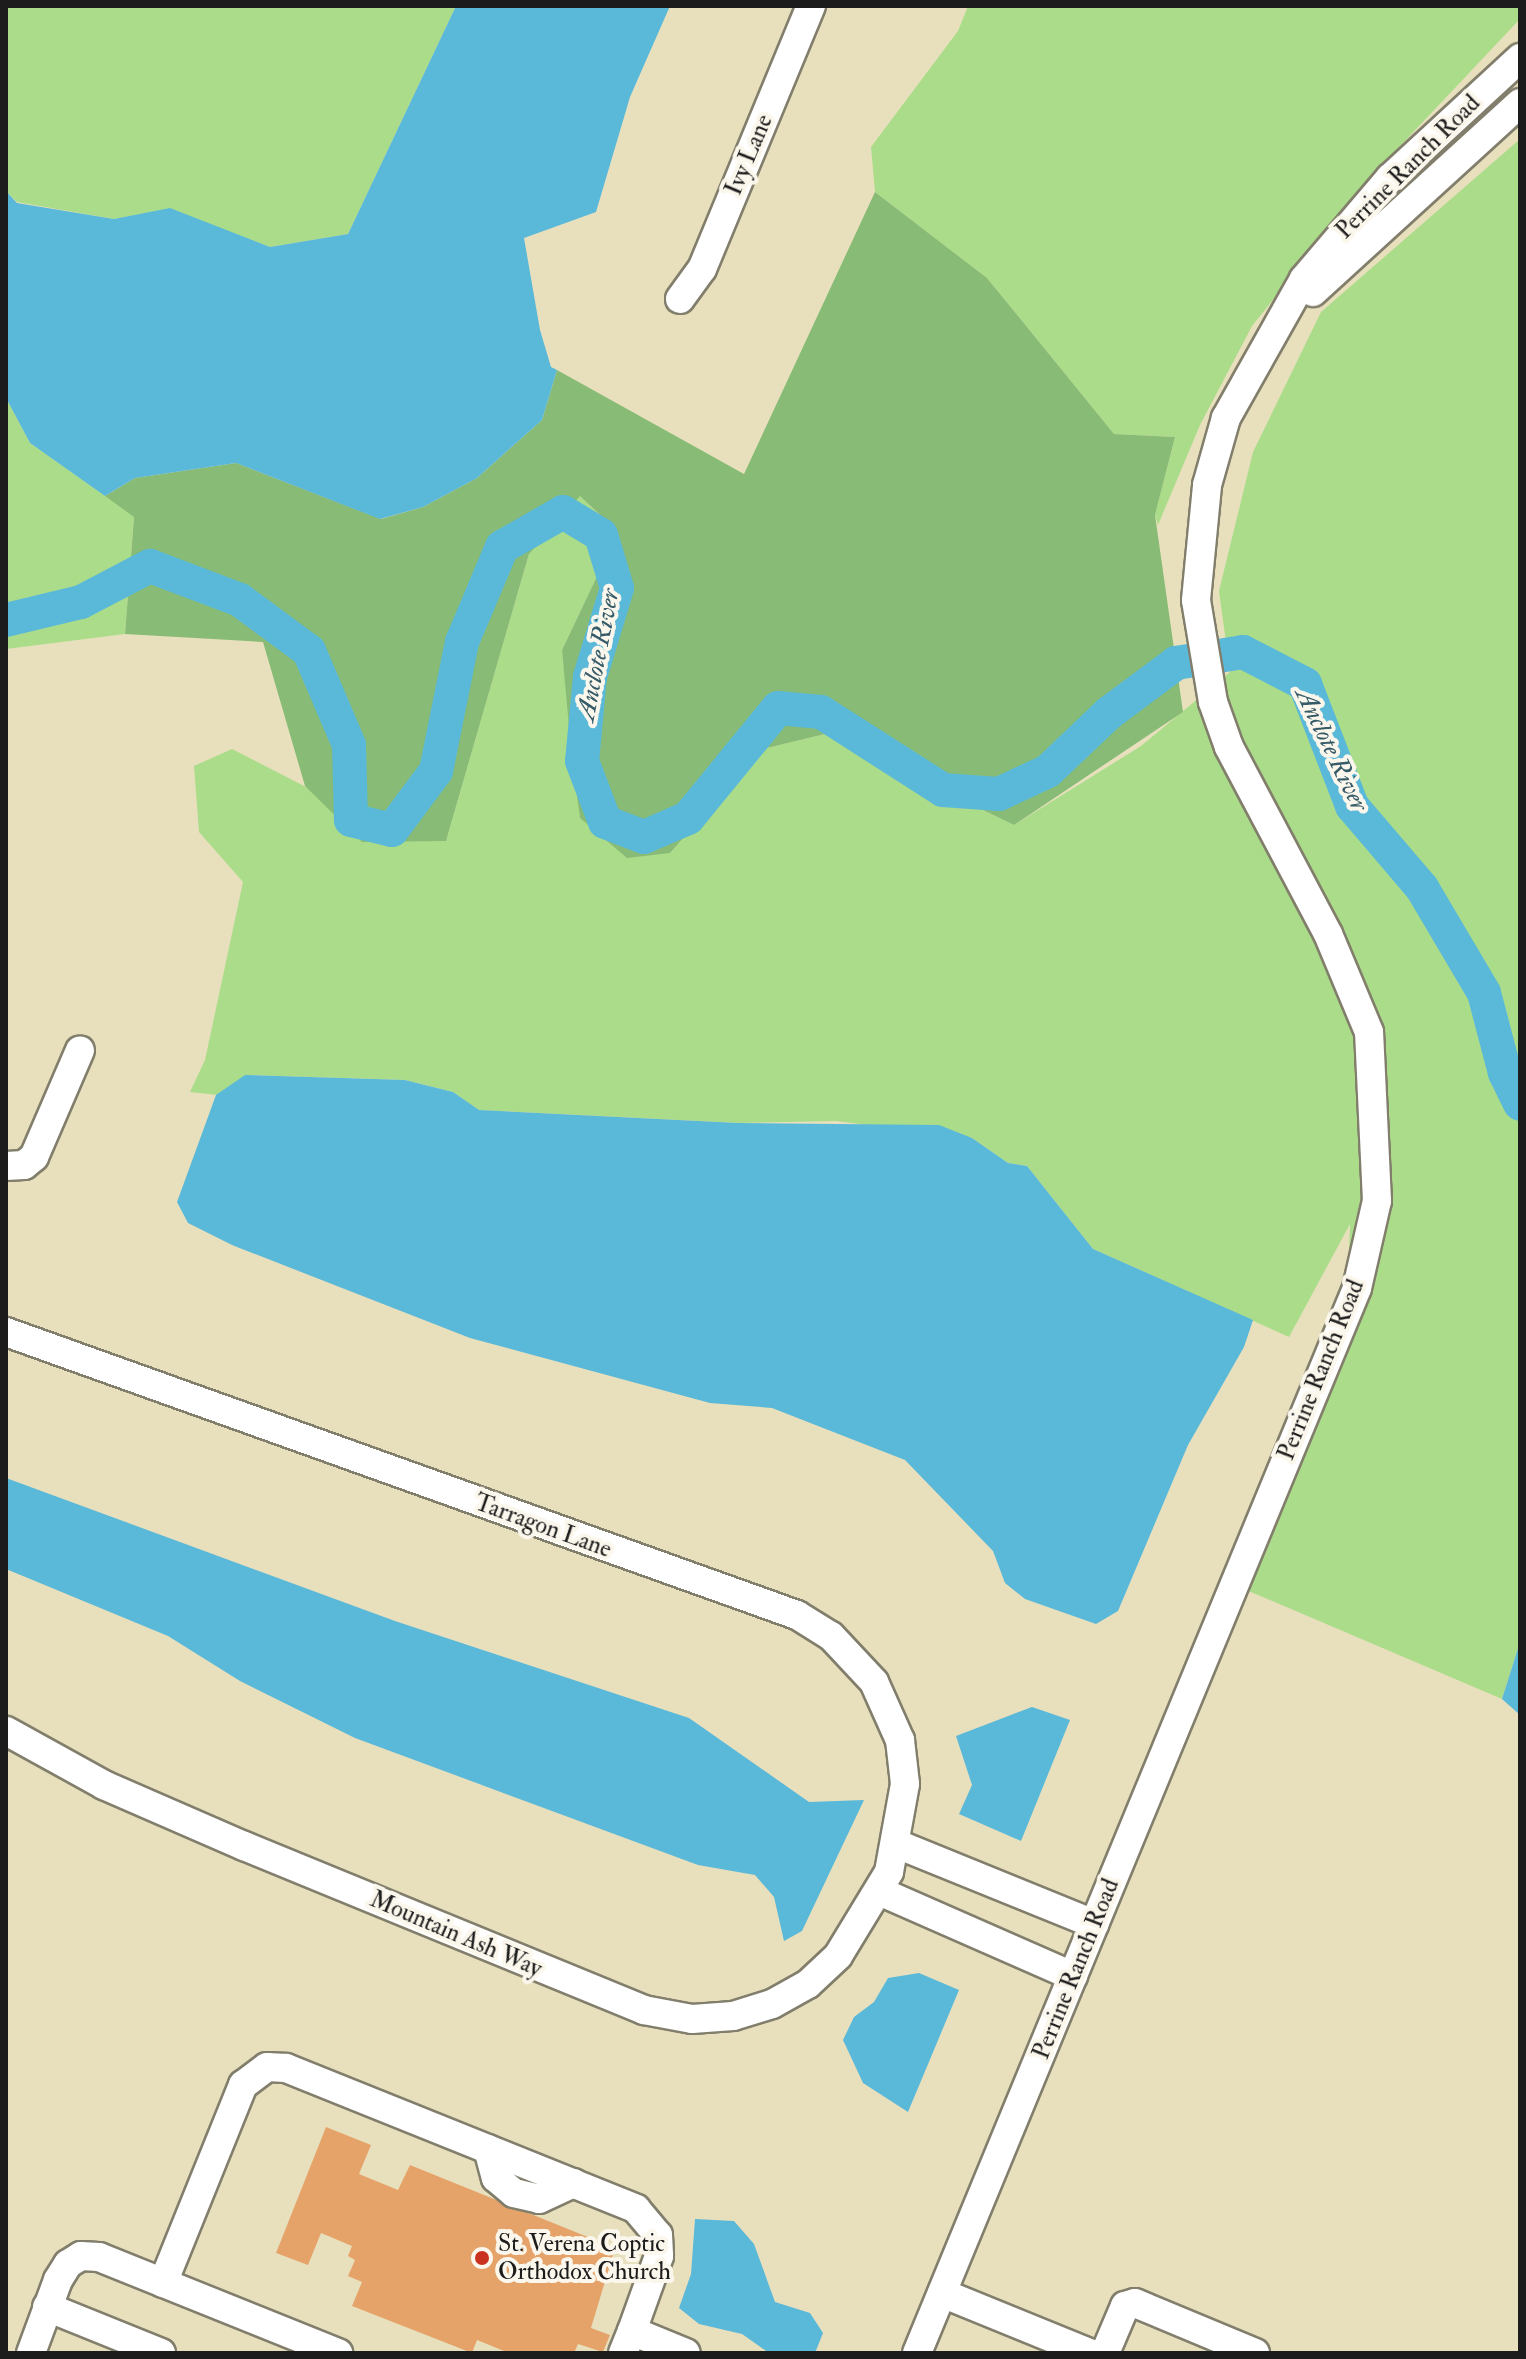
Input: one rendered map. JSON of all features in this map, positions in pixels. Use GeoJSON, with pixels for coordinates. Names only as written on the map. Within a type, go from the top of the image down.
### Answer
{"type":"FeatureCollection","features":[{"type":"Feature","properties":{"kind":"street","name":"Ivy Lane"},"geometry":{"type":"LineString","coordinates":[[680,299],[702,269],[811,6]]}},
{"type":"Feature","properties":{"kind":"street","name":"Perrine Ranch Road"},"geometry":{"type":"LineString","coordinates":[[917,2353],[1357,1288],[1377,1201],[1369,1032],[1328,934],[1229,747],[1213,702],[1196,600],[1207,485],[1226,418],[1250,369],[1281,324],[1304,279],[1339,234],[1390,178],[1520,58]]}},
{"type":"Feature","properties":{"kind":"street","name":"Perrine Ranch Road"},"geometry":{"type":"LineString","coordinates":[[1281,324],[1368,237],[1520,103]]}},
{"type":"Feature","properties":{"kind":"street"},"geometry":{"type":"LineString","coordinates":[[6,1166],[24,1165],[34,1157],[80,1050]]}},
{"type":"Feature","properties":{"kind":"street","name":"Tarragon Lane"},"geometry":{"type":"LineString","coordinates":[[6,1332],[805,1620],[861,1665],[893,1719],[905,1784],[897,1844],[884,1882]]}},
{"type":"Feature","properties":{"kind":"street","name":"Mountain Ash Way"},"geometry":{"type":"LineString","coordinates":[[6,1731],[104,1785],[244,1846],[563,1979],[672,2017],[733,2016],[791,1995],[838,1956],[884,1882]]}},
{"type":"Feature","properties":{"kind":"street"},"geometry":{"type":"LineString","coordinates":[[897,1844],[1094,1924]]}},
{"type":"Feature","properties":{"kind":"street"},"geometry":{"type":"LineString","coordinates":[[884,1882],[1073,1976]]}},
{"type":"Feature","properties":{"kind":"street"},"geometry":{"type":"LineString","coordinates":[[163,2283],[252,2073],[286,2068],[636,2209],[658,2235],[653,2278],[628,2342],[686,2353]]}},
{"type":"Feature","properties":{"kind":"street"},"geometry":{"type":"LineString","coordinates":[[31,2353],[47,2307],[68,2264],[81,2256],[99,2257],[338,2353]]}},
{"type":"Feature","properties":{"kind":"street"},"geometry":{"type":"LineString","coordinates":[[942,2293],[1089,2353]]}},
{"type":"Feature","properties":{"kind":"street"},"geometry":{"type":"LineString","coordinates":[[1105,2353],[1125,2306],[1135,2303],[1255,2353]]}},
{"type":"Feature","properties":{"kind":"street"},"geometry":{"type":"LineString","coordinates":[[47,2307],[161,2353]]}},
{"type":"Feature","properties":{"kind":"green space"},"geometry":{"type":"Polygon","coordinates":[[[6,6],[456,6],[348,234],[270,247],[170,209],[114,219],[17,202],[6,191],[6,6]]]}},
{"type":"Feature","properties":{"kind":"green space"},"geometry":{"type":"Polygon","coordinates":[[[968,6],[1520,6],[1520,19],[1371,177],[1252,326],[1200,425],[1158,525],[1155,515],[1175,437],[1114,434],[987,278],[875,192],[871,147],[958,31],[968,6]]]}},
{"type":"Feature","properties":{"kind":"green space"},"geometry":{"type":"Polygon","coordinates":[[[1520,139],[1520,1642],[1502,1699],[1244,1589],[1388,1202],[1388,1120],[1380,1032],[1239,744],[1219,681],[1230,672],[1219,591],[1253,452],[1321,312],[1520,139]]]}},
{"type":"Feature","properties":{"kind":"green space"},"geometry":{"type":"Polygon","coordinates":[[[875,192],[987,278],[1114,434],[1175,437],[1155,515],[1183,712],[1014,825],[825,734],[763,749],[670,853],[627,858],[580,818],[572,760],[562,650],[618,532],[580,496],[529,554],[446,841],[362,842],[305,786],[263,642],[125,634],[134,517],[105,496],[135,478],[236,463],[381,519],[423,507],[477,478],[542,420],[557,370],[744,474],[875,192]]]}},
{"type":"Feature","properties":{"kind":"green space"},"geometry":{"type":"Polygon","coordinates":[[[6,398],[30,443],[134,516],[125,634],[6,649],[6,398]]]}},
{"type":"Feature","properties":{"kind":"green space"},"geometry":{"type":"Polygon","coordinates":[[[580,496],[618,532],[562,650],[580,818],[670,853],[763,749],[825,734],[1014,825],[1141,746],[1200,697],[1318,938],[1358,1033],[1366,1199],[1348,1276],[1350,1224],[1289,1337],[1093,1249],[1027,1166],[1008,1163],[972,1138],[836,1121],[738,1123],[478,1110],[453,1092],[405,1080],[246,1075],[218,1095],[190,1092],[205,1060],[243,882],[199,832],[194,766],[232,749],[310,789],[446,841],[538,523],[580,496]]]}},
{"type":"Feature","properties":{"kind":"water"},"geometry":{"type":"Polygon","coordinates":[[[456,6],[670,6],[630,97],[596,212],[524,238],[540,330],[551,367],[557,370],[542,420],[477,478],[423,507],[380,519],[236,463],[135,478],[105,496],[30,443],[6,398],[6,191],[17,203],[114,219],[170,208],[270,247],[348,234],[456,6]]]}},
{"type":"Feature","properties":{"kind":"water"},"geometry":{"type":"Polygon","coordinates":[[[245,1075],[405,1080],[453,1092],[479,1110],[738,1123],[939,1125],[972,1138],[1008,1163],[1027,1166],[1093,1249],[1253,1320],[1244,1347],[1188,1445],[1118,1611],[1096,1624],[1025,1599],[1005,1583],[993,1551],[905,1460],[772,1408],[710,1403],[470,1338],[232,1245],[188,1223],[177,1202],[216,1095],[245,1075]]]}},
{"type":"Feature","properties":{"kind":"water"},"geometry":{"type":"Polygon","coordinates":[[[6,1478],[395,1621],[689,1718],[809,1802],[864,1800],[802,1931],[784,1941],[774,1897],[755,1875],[698,1865],[355,1738],[240,1681],[168,1636],[6,1569],[6,1478]]]}},
{"type":"Feature","properties":{"kind":"water"},"geometry":{"type":"Polygon","coordinates":[[[1520,1642],[1520,1715],[1502,1699],[1520,1642]]]}},
{"type":"Feature","properties":{"kind":"water"},"geometry":{"type":"Polygon","coordinates":[[[1032,1707],[1070,1720],[1021,1841],[959,1814],[972,1785],[956,1736],[1032,1707]]]}},
{"type":"Feature","properties":{"kind":"water"},"geometry":{"type":"Polygon","coordinates":[[[919,1973],[959,1990],[908,2112],[863,2083],[843,2040],[854,2017],[874,2002],[888,1978],[919,1973]]]}},
{"type":"Feature","properties":{"kind":"water"},"geometry":{"type":"Polygon","coordinates":[[[695,2219],[734,2221],[754,2244],[775,2302],[810,2313],[823,2333],[815,2353],[769,2353],[742,2334],[699,2324],[679,2308],[691,2274],[695,2219]]]}},
{"type":"Feature","properties":{"kind":"building","name":"St. Verena Coptic Orthodox Church"},"geometry":{"type":"Polygon","coordinates":[[[326,2127],[371,2145],[359,2174],[398,2190],[410,2165],[615,2248],[591,2328],[610,2335],[603,2352],[578,2344],[574,2353],[509,2353],[477,2340],[472,2353],[352,2306],[362,2282],[348,2276],[355,2260],[348,2256],[352,2246],[321,2233],[308,2265],[276,2253],[326,2127]]]}},
{"type":"Feature","properties":{"kind":"waterway","name":"Anclote River"},"geometry":{"type":"LineString","coordinates":[[6,620],[81,602],[150,566],[240,600],[309,651],[349,745],[351,820],[392,830],[436,771],[462,642],[502,547],[563,512],[601,535],[617,588],[590,677],[582,761],[605,822],[644,837],[688,818],[778,708],[821,712],[943,790],[999,794],[1048,771],[1109,713],[1176,663],[1243,652],[1305,684],[1352,806],[1422,888],[1484,993],[1505,1073],[1520,1104]]}},
{"type":"Feature","properties":{"kind":"place","name":"St. Verena Coptic Orthodox Church"},"geometry":{"type":"Point","coordinates":[482,2258]}}]}
